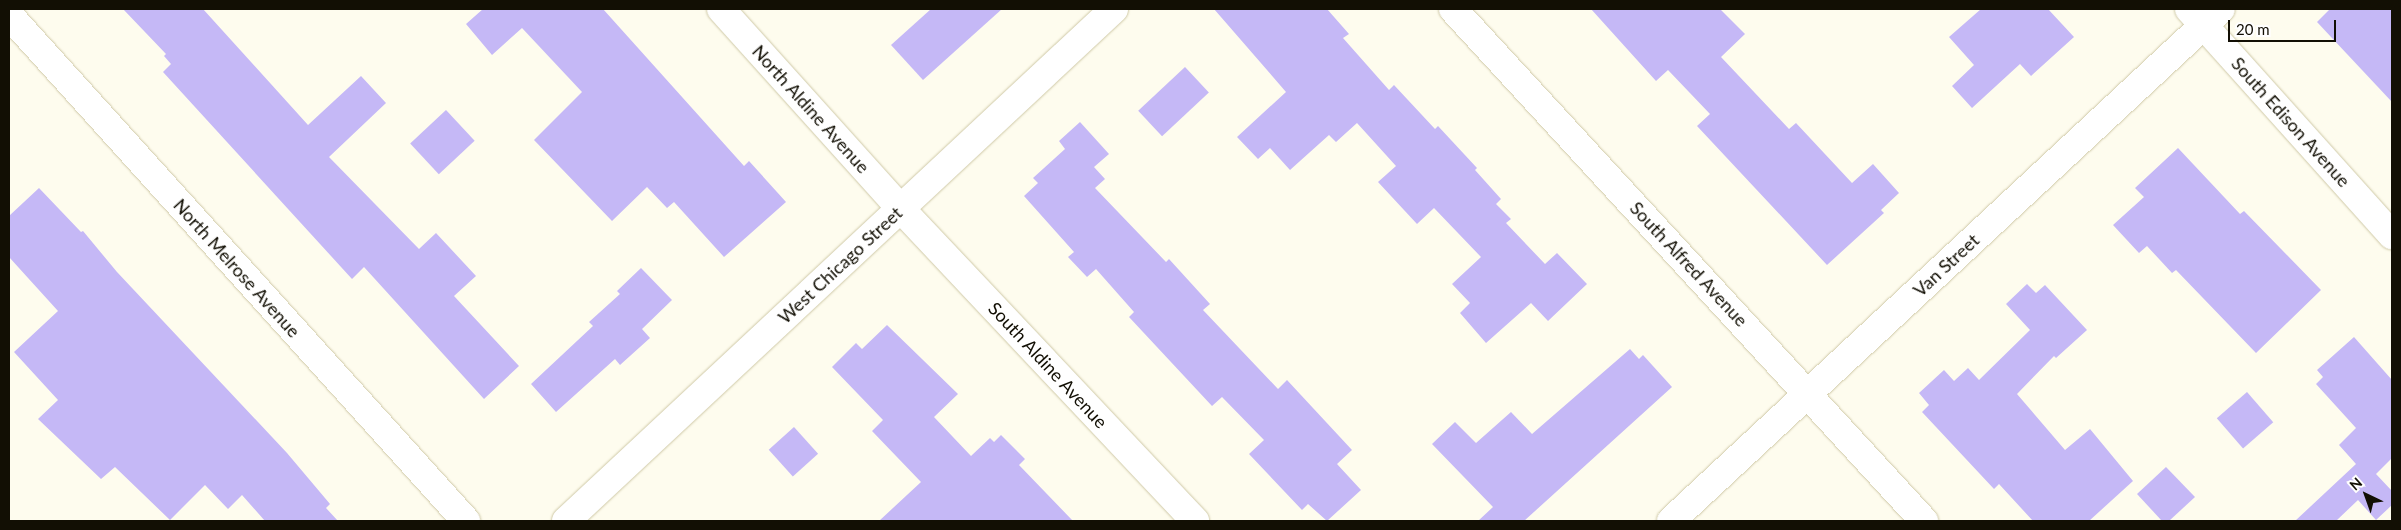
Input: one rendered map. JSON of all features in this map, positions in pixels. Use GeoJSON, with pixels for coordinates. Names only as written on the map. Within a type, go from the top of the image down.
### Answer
{"type":"FeatureCollection","features":[{"type":"Feature","properties":{"kind":"street","name":"North Aldine Avenue"},"geometry":{"type":"LineString","coordinates":[[721,9],[901,209]]}},
{"type":"Feature","properties":{"kind":"street","name":"West Chicago Street"},"geometry":{"type":"LineString","coordinates":[[566,521],[1114,9]]}},
{"type":"Feature","properties":{"kind":"street","name":"South Alfred Avenue"},"geometry":{"type":"LineString","coordinates":[[1453,9],[1924,521]]}},
{"type":"Feature","properties":{"kind":"street","name":"Van Street"},"geometry":{"type":"LineString","coordinates":[[1671,521],[1808,393],[2204,14]]}},
{"type":"Feature","properties":{"kind":"street","name":"South Edison Avenue"},"geometry":{"type":"LineString","coordinates":[[2204,14],[2392,235]]}},
{"type":"Feature","properties":{"kind":"street","name":"North Melrose Avenue"},"geometry":{"type":"LineString","coordinates":[[9,15],[466,521]]}},
{"type":"Feature","properties":{"kind":"street","name":"South Aldine Avenue"},"geometry":{"type":"LineString","coordinates":[[901,209],[1194,521]]}},
{"type":"Feature","properties":{"kind":"building"},"geometry":{"type":"Polygon","coordinates":[[[123,9],[203,9],[308,125],[361,76],[386,103],[329,157],[419,249],[436,233],[476,276],[454,296],[519,366],[484,399],[364,267],[352,279],[163,72],[171,64],[164,56],[166,54],[123,9]]]}},
{"type":"Feature","properties":{"kind":"building"},"geometry":{"type":"Polygon","coordinates":[[[483,9],[603,9],[744,166],[749,161],[786,202],[724,257],[674,202],[667,208],[647,187],[612,221],[534,140],[582,92],[522,28],[492,55],[466,24],[483,9]]]}},
{"type":"Feature","properties":{"kind":"building"},"geometry":{"type":"Polygon","coordinates":[[[931,9],[1002,9],[923,80],[891,45],[931,9]]]}},
{"type":"Feature","properties":{"kind":"building"},"geometry":{"type":"Polygon","coordinates":[[[1214,9],[1327,9],[1349,34],[1343,38],[1389,90],[1394,85],[1435,129],[1438,126],[1477,168],[1475,170],[1501,199],[1496,204],[1511,219],[1506,223],[1545,264],[1557,253],[1587,284],[1548,321],[1531,303],[1486,343],[1460,313],[1470,303],[1452,284],[1481,257],[1434,208],[1417,224],[1378,182],[1396,166],[1357,123],[1336,142],[1329,135],[1290,170],[1270,148],[1258,159],[1237,137],[1286,92],[1214,9]]]}},
{"type":"Feature","properties":{"kind":"building"},"geometry":{"type":"Polygon","coordinates":[[[1591,9],[1720,9],[1745,34],[1721,57],[1789,129],[1796,123],[1852,183],[1873,164],[1899,193],[1881,210],[1884,213],[1827,265],[1697,126],[1710,114],[1668,70],[1656,81],[1591,9]]]}},
{"type":"Feature","properties":{"kind":"building"},"geometry":{"type":"Polygon","coordinates":[[[1981,9],[2048,9],[2074,37],[2031,76],[2020,64],[1972,108],[1952,86],[1974,65],[1949,37],[1981,9]]]}},
{"type":"Feature","properties":{"kind":"building"},"geometry":{"type":"Polygon","coordinates":[[[2330,9],[2392,9],[2392,102],[2317,22],[2330,9]]]}},
{"type":"Feature","properties":{"kind":"building"},"geometry":{"type":"Polygon","coordinates":[[[1185,67],[1209,93],[1162,136],[1138,111],[1185,67]]]}},
{"type":"Feature","properties":{"kind":"building"},"geometry":{"type":"Polygon","coordinates":[[[446,110],[475,141],[439,174],[410,143],[446,110]]]}},
{"type":"Feature","properties":{"kind":"building"},"geometry":{"type":"Polygon","coordinates":[[[1080,122],[1109,154],[1094,167],[1105,179],[1095,188],[1166,262],[1169,259],[1210,304],[1203,310],[1278,389],[1287,380],[1352,450],[1337,464],[1361,490],[1327,521],[1308,504],[1302,510],[1249,454],[1264,440],[1222,397],[1212,406],[1129,317],[1134,312],[1096,269],[1087,277],[1068,257],[1074,252],[1024,196],[1038,183],[1033,178],[1065,149],[1059,141],[1080,122]]]}},
{"type":"Feature","properties":{"kind":"building"},"geometry":{"type":"Polygon","coordinates":[[[2178,148],[2240,214],[2244,211],[2321,290],[2256,353],[2176,270],[2172,273],[2147,246],[2139,253],[2113,225],[2144,197],[2135,188],[2178,148]]]}},
{"type":"Feature","properties":{"kind":"building"},"geometry":{"type":"Polygon","coordinates":[[[39,188],[81,232],[83,231],[117,272],[287,453],[330,504],[326,508],[338,521],[265,521],[242,495],[228,509],[205,485],[170,520],[115,467],[101,479],[38,419],[58,400],[14,352],[58,311],[9,257],[9,216],[39,188]]]}},
{"type":"Feature","properties":{"kind":"building"},"geometry":{"type":"Polygon","coordinates":[[[641,268],[672,300],[642,329],[650,338],[620,365],[615,359],[556,412],[531,384],[593,326],[589,322],[620,294],[617,291],[641,268]]]}},
{"type":"Feature","properties":{"kind":"building"},"geometry":{"type":"Polygon","coordinates":[[[2027,284],[2036,293],[2045,285],[2087,330],[2056,358],[2054,356],[2017,394],[2065,450],[2090,429],[2133,481],[2089,521],[2033,521],[1999,484],[1994,489],[1922,412],[1929,405],[1919,393],[1944,370],[1954,381],[1968,368],[1979,380],[2030,330],[2006,304],[2027,284]]]}},
{"type":"Feature","properties":{"kind":"building"},"geometry":{"type":"Polygon","coordinates":[[[887,325],[958,394],[934,417],[971,456],[990,438],[994,442],[1001,435],[1025,459],[1019,465],[1073,521],[879,521],[921,482],[872,431],[883,420],[832,367],[856,343],[862,349],[887,325]]]}},
{"type":"Feature","properties":{"kind":"building"},"geometry":{"type":"Polygon","coordinates":[[[2354,337],[2392,380],[2392,458],[2376,474],[2392,491],[2392,505],[2376,520],[2358,500],[2336,521],[2295,521],[2356,464],[2339,445],[2356,428],[2316,384],[2323,377],[2317,370],[2354,337]]]}},
{"type":"Feature","properties":{"kind":"building"},"geometry":{"type":"Polygon","coordinates":[[[1630,349],[1639,359],[1643,355],[1672,387],[1524,521],[1478,521],[1493,507],[1432,444],[1455,422],[1476,443],[1511,412],[1532,434],[1630,349]]]}},
{"type":"Feature","properties":{"kind":"building"},"geometry":{"type":"Polygon","coordinates":[[[2247,392],[2273,422],[2243,448],[2217,418],[2247,392]]]}},
{"type":"Feature","properties":{"kind":"building"},"geometry":{"type":"Polygon","coordinates":[[[794,427],[818,454],[793,477],[769,450],[794,427]]]}},
{"type":"Feature","properties":{"kind":"building"},"geometry":{"type":"Polygon","coordinates":[[[2166,467],[2195,497],[2169,521],[2162,521],[2137,494],[2166,467]]]}}]}
